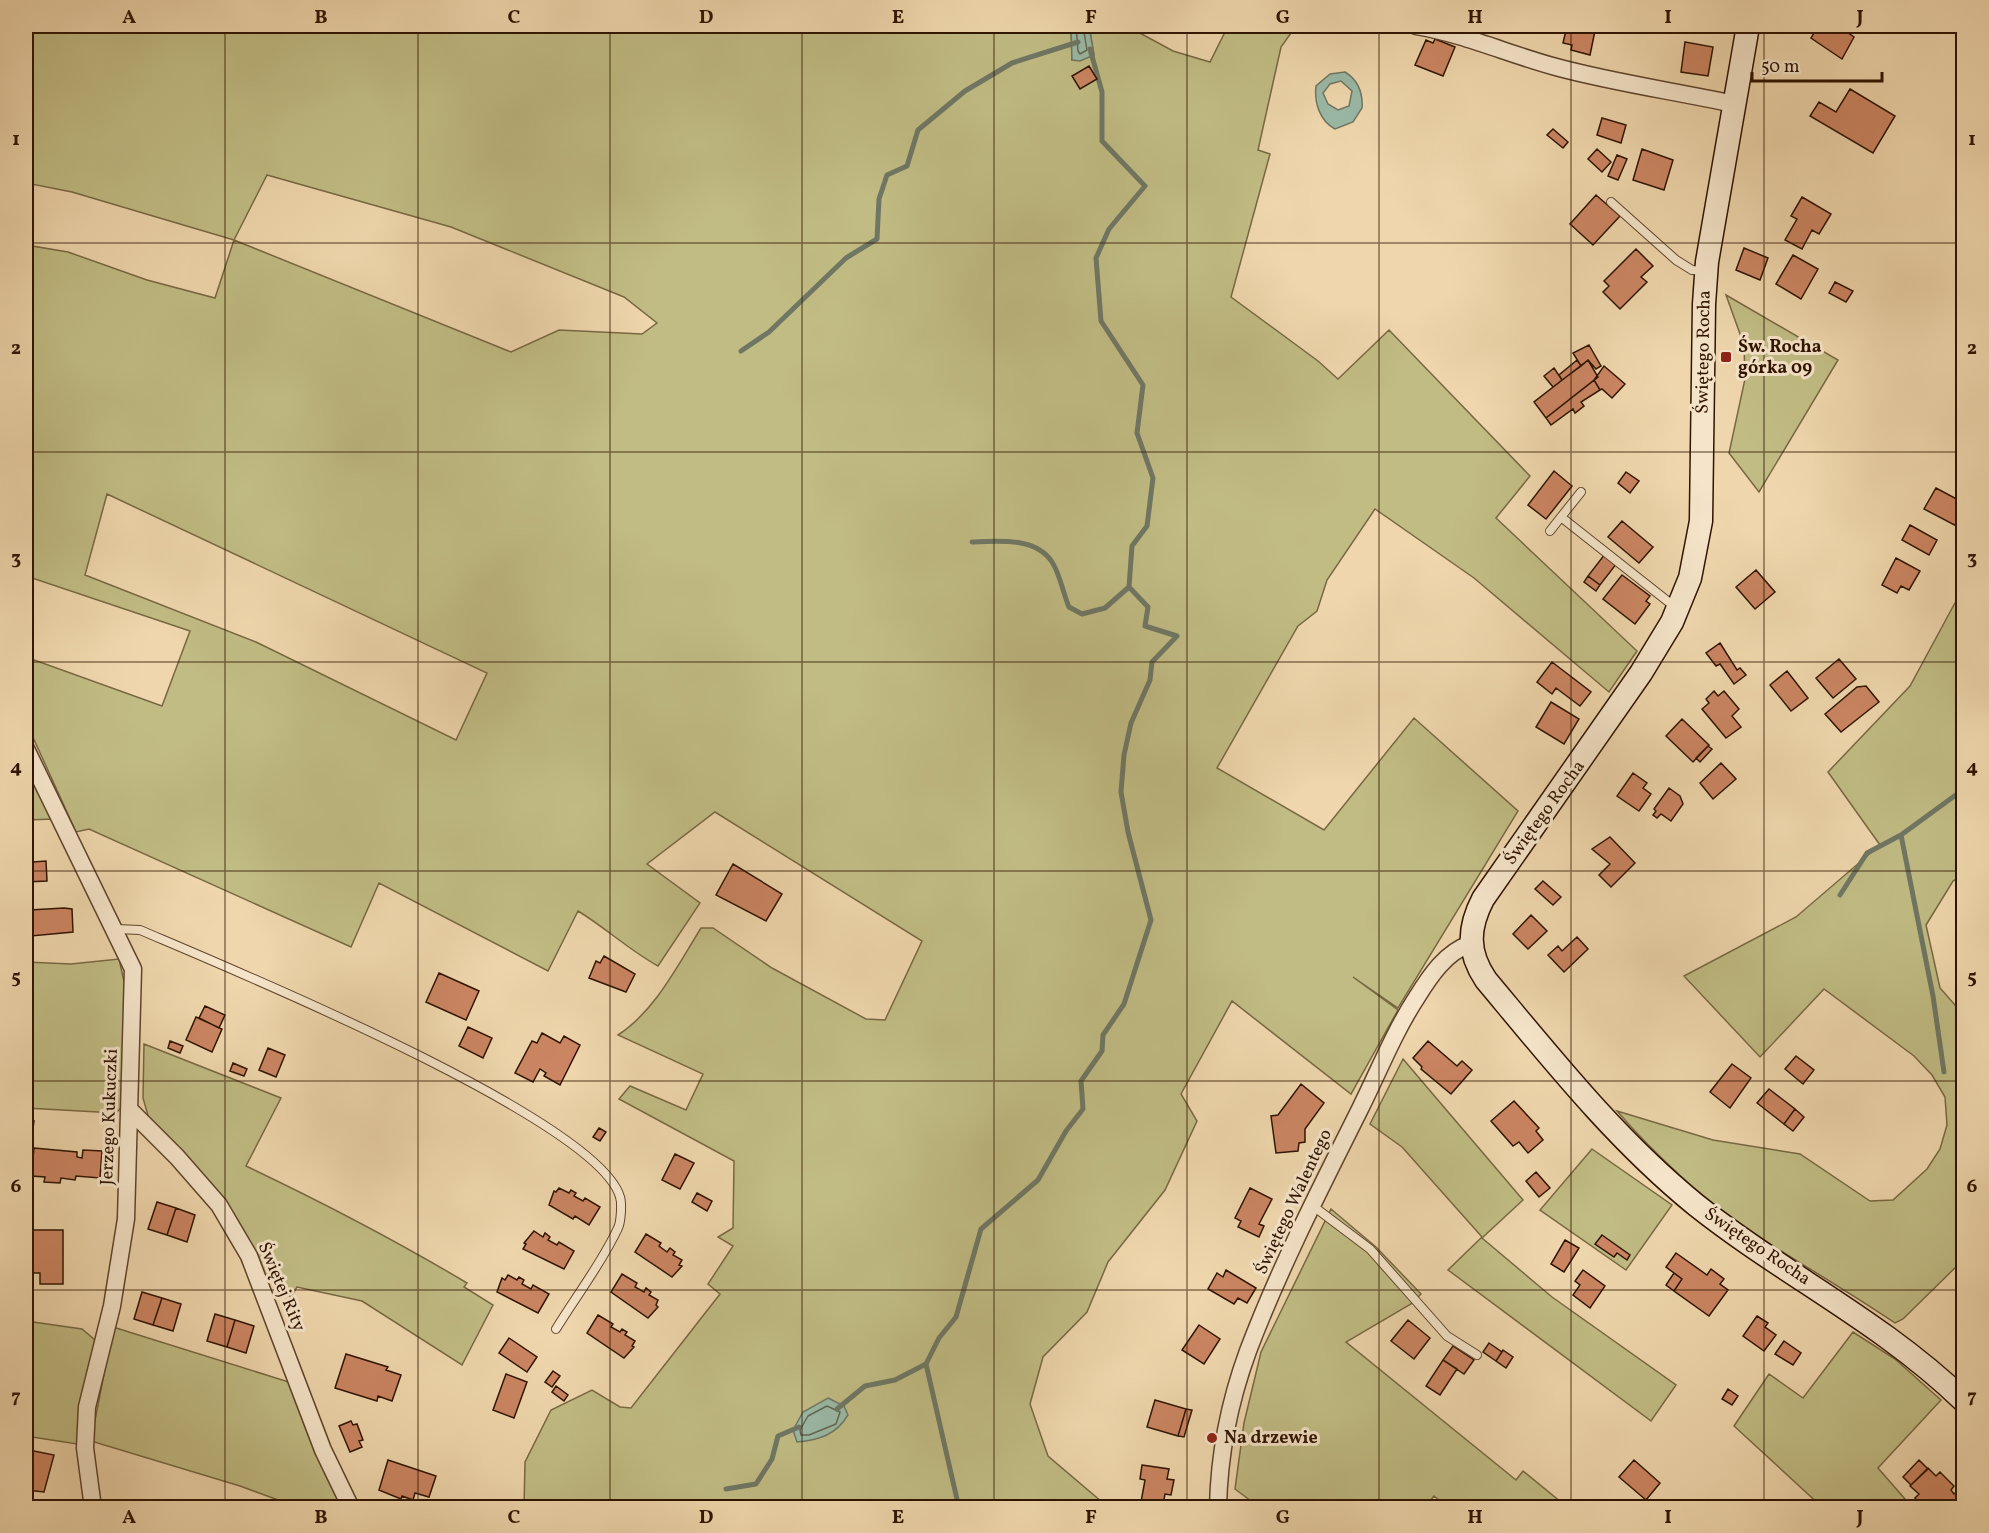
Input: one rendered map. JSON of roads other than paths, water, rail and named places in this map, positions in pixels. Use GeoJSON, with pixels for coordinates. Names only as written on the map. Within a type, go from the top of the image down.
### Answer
{"type":"FeatureCollection","features":[{"type":"Feature","properties":{"kind":"street"},"geometry":{"type":"LineString","coordinates":[[1416,26],[1449,32],[1524,58],[1592,77],[1734,104]]}},
{"type":"Feature","properties":{"kind":"street","name":"Świętego Rocha"},"geometry":{"type":"LineString","coordinates":[[1748,26],[1707,271],[1701,521],[1690,578],[1678,609],[1621,704],[1483,899],[1472,926],[1470,944],[1478,968],[1486,980],[1605,1121],[1658,1173],[1742,1239],[1896,1342],[1964,1401]]}},
{"type":"Feature","properties":{"kind":"street","name":"Jerzego Kukuczki"},"geometry":{"type":"LineString","coordinates":[[26,749],[134,969],[126,1219],[112,1306],[87,1407],[85,1448],[93,1508]]}},
{"type":"Feature","properties":{"kind":"street","name":"Świętego Walentego"},"geometry":{"type":"LineString","coordinates":[[1218,1508],[1223,1452],[1245,1361],[1313,1206],[1416,997],[1446,958],[1457,948],[1470,944]]}},
{"type":"Feature","properties":{"kind":"street","name":"Świętej Rity"},"geometry":{"type":"LineString","coordinates":[[130,1110],[177,1157],[219,1205],[249,1256],[323,1450],[351,1508]]}},
{"type":"Feature","properties":{"kind":"lane"},"geometry":{"type":"LineString","coordinates":[[1611,202],[1676,260],[1692,270],[1707,271]]}},
{"type":"Feature","properties":{"kind":"lane"},"geometry":{"type":"LineString","coordinates":[[1550,531],[1581,492]]}},
{"type":"Feature","properties":{"kind":"lane"},"geometry":{"type":"LineString","coordinates":[[1561,517],[1678,609]]}},
{"type":"Feature","properties":{"kind":"lane"},"geometry":{"type":"LineString","coordinates":[[116,929],[140,930],[320,1006],[559,1132],[602,1168],[620,1197],[619,1226],[556,1329]]}},
{"type":"Feature","properties":{"kind":"lane"},"geometry":{"type":"LineString","coordinates":[[1313,1206],[1370,1249],[1447,1336],[1477,1355]]}},
{"type":"Feature","properties":{"kind":"water"},"geometry":{"type":"Polygon","coordinates":[[[1071,26],[1089,26],[1094,55],[1080,61],[1072,60],[1071,26]]]}},
{"type":"Feature","properties":{"kind":"water"},"geometry":{"type":"Polygon","coordinates":[[[1345,72],[1350,75],[1359,87],[1362,102],[1362,108],[1353,122],[1335,129],[1325,121],[1316,99],[1316,86],[1330,74],[1345,72]],[[1341,81],[1330,84],[1323,93],[1328,104],[1338,110],[1349,106],[1352,91],[1341,81]]]}},
{"type":"Feature","properties":{"kind":"water"},"geometry":{"type":"Polygon","coordinates":[[[828,1398],[844,1406],[848,1415],[832,1432],[813,1440],[797,1442],[793,1430],[803,1412],[828,1398]]]}},
{"type":"Feature","properties":{"kind":"waterway"},"geometry":{"type":"LineString","coordinates":[[741,351],[769,332],[846,258],[877,239],[879,199],[887,175],[907,166],[918,130],[965,91],[1012,63],[1078,42]]}},
{"type":"Feature","properties":{"kind":"waterway"},"geometry":{"type":"LineString","coordinates":[[837,1409],[865,1386],[895,1380],[926,1364],[939,1338],[956,1317],[981,1229],[1038,1180],[1066,1131],[1083,1109],[1081,1081],[1102,1051],[1103,1035],[1124,1004],[1151,920],[1128,832],[1121,792],[1124,755],[1131,723],[1150,680],[1152,662],[1177,636],[1145,626],[1148,607],[1129,587],[1132,546],[1147,526],[1153,478],[1137,433],[1143,385],[1101,321],[1096,258],[1109,229],[1145,186],[1102,141],[1102,92],[1090,49]]}},
{"type":"Feature","properties":{"kind":"waterway"},"geometry":{"type":"LineString","coordinates":[[972,542],[1016,542],[1036,548],[1045,554],[1055,567],[1069,607],[1082,614],[1105,608],[1129,587]]}},
{"type":"Feature","properties":{"kind":"waterway"},"geometry":{"type":"LineString","coordinates":[[1840,895],[1867,853],[1901,835],[1964,789]]}},
{"type":"Feature","properties":{"kind":"waterway"},"geometry":{"type":"LineString","coordinates":[[1901,835],[1933,996],[1944,1072]]}},
{"type":"Feature","properties":{"kind":"waterway"},"geometry":{"type":"LineString","coordinates":[[926,1364],[959,1508]]}},
{"type":"Feature","properties":{"kind":"waterway"},"geometry":{"type":"LineString","coordinates":[[726,1489],[756,1484],[772,1459],[778,1436],[799,1427]]}},
{"type":"Feature","properties":{"kind":"place","name":"Św. Rocha górka 09"},"geometry":{"type":"Point","coordinates":[1726,357]}},
{"type":"Feature","properties":{"kind":"place","name":"Na drzewie"},"geometry":{"type":"Point","coordinates":[1212,1438]}}]}
